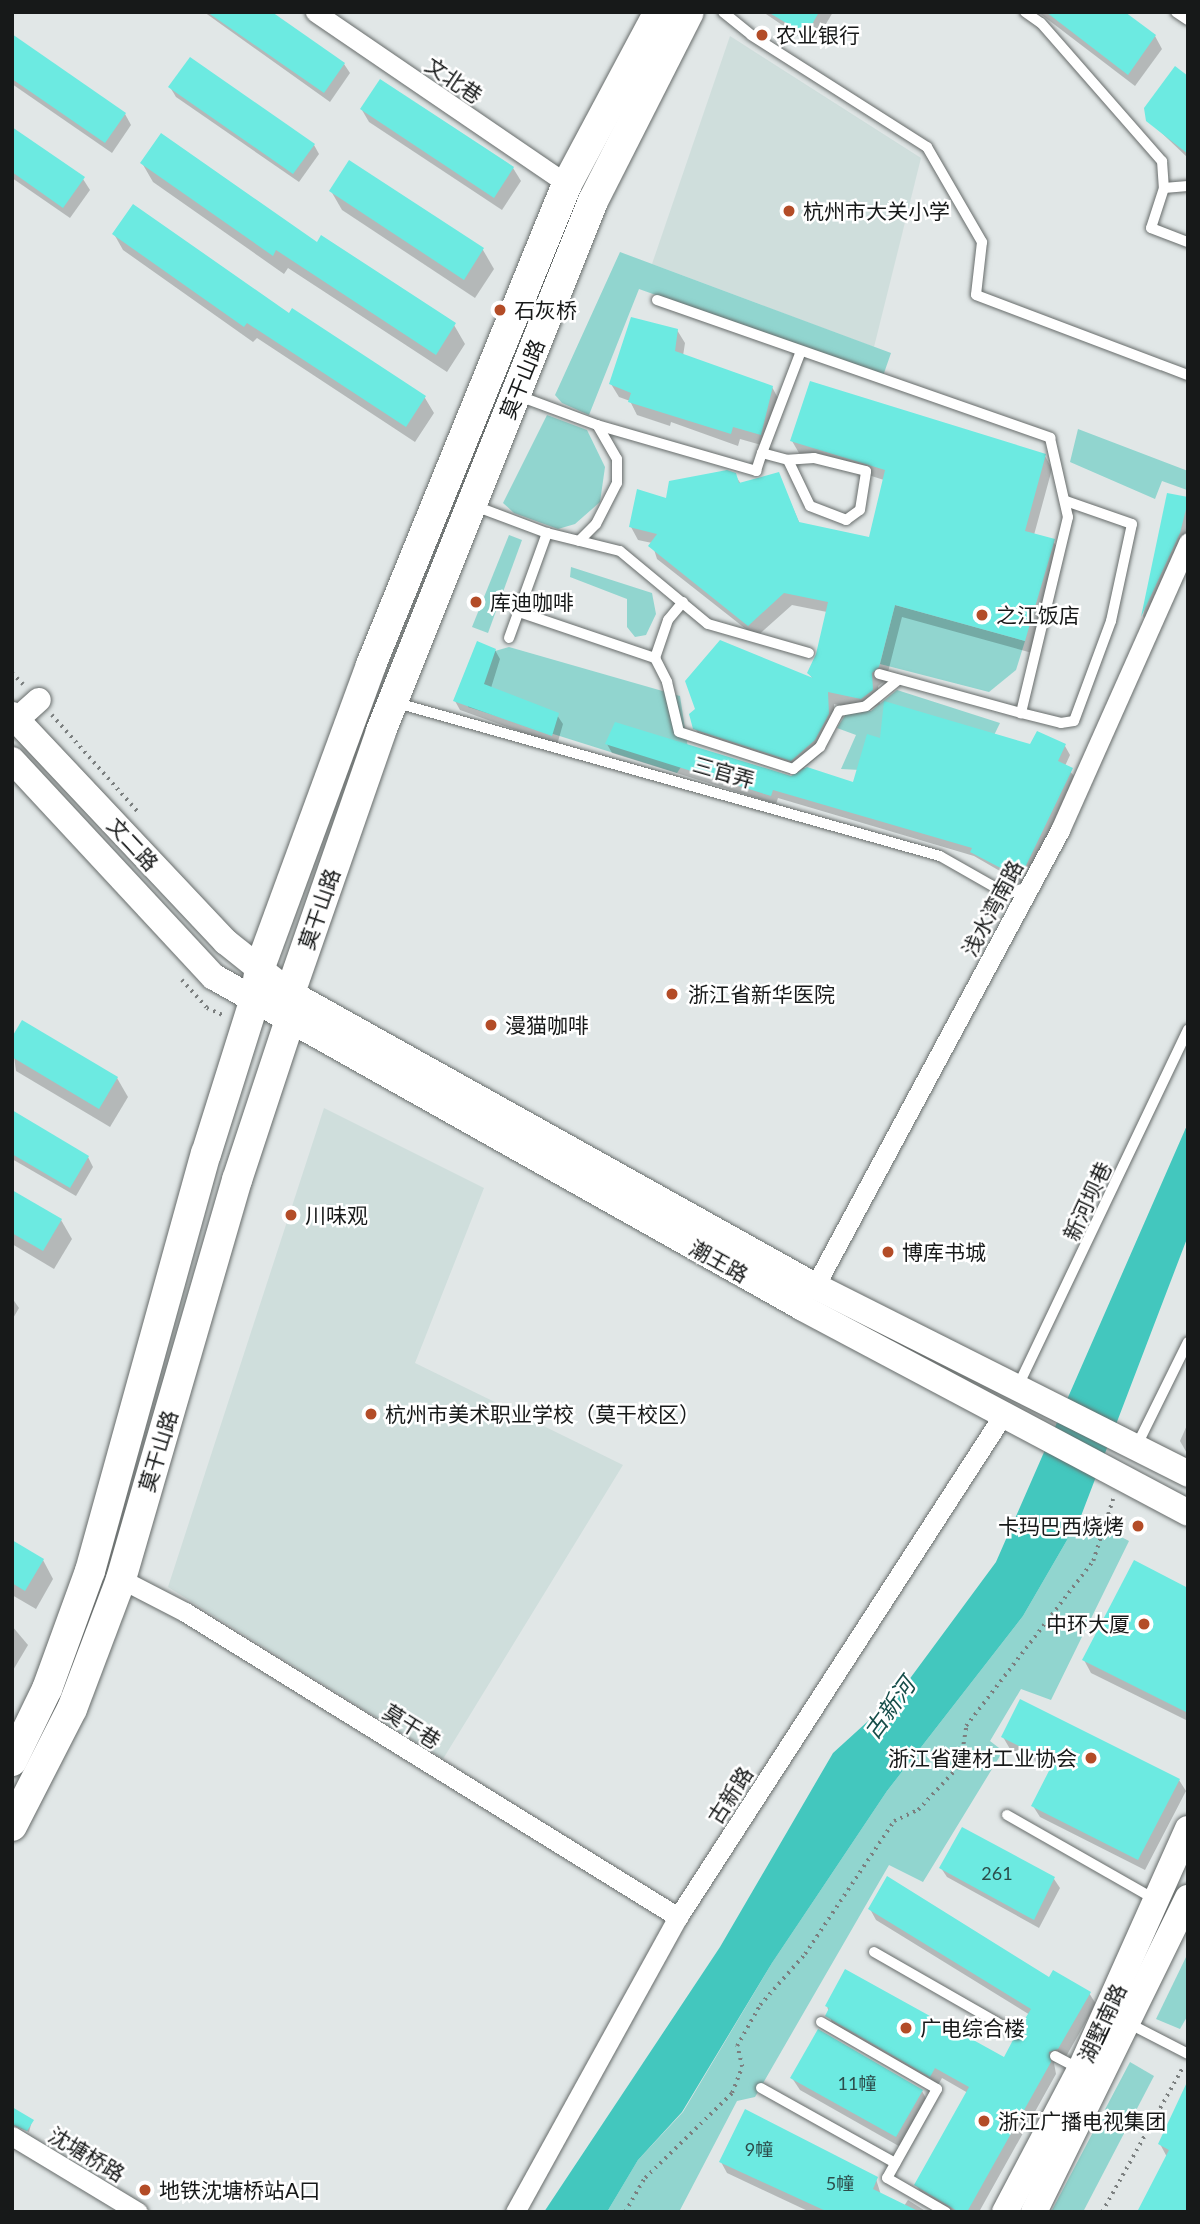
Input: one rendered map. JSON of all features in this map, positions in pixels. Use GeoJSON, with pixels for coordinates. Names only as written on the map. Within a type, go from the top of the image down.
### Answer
{"type":"FeatureCollection","features":[{"type":"Feature","properties":{"kind":"main road","name":"莫干山路"},"geometry":{"type":"LineString","coordinates":[[12,1761],[47,1689],[90,1571],[206,1154],[255,999],[260,967],[371,665],[567,184],[659,12]]}},
{"type":"Feature","properties":{"kind":"main road","name":"莫干山路"},"geometry":{"type":"LineString","coordinates":[[12,1826],[72,1709],[121,1579],[237,1180],[289,1023],[290,993],[393,702],[593,201],[689,12]]}},
{"type":"Feature","properties":{"kind":"main road","name":"文二路"},"geometry":{"type":"LineString","coordinates":[[14,720],[226,942],[260,967]]}},
{"type":"Feature","properties":{"kind":"main road","name":"文二路"},"geometry":{"type":"LineString","coordinates":[[12,760],[214,977],[255,999]]}},
{"type":"Feature","properties":{"kind":"main road","name":"潮王路"},"geometry":{"type":"LineString","coordinates":[[260,967],[290,993],[814,1286],[1188,1474]]}},
{"type":"Feature","properties":{"kind":"main road","name":"潮王路"},"geometry":{"type":"LineString","coordinates":[[255,999],[289,1023],[1003,1415],[1188,1513]]}},
{"type":"Feature","properties":{"kind":"main road","name":"湖墅南路"},"geometry":{"type":"LineString","coordinates":[[1005,2212],[1080,2070],[1160,1902],[1188,1829]]}},
{"type":"Feature","properties":{"kind":"main road","name":"湖墅南路"},"geometry":{"type":"LineString","coordinates":[[1034,2212],[1130,2024],[1188,1898]]}},
{"type":"Feature","properties":{"kind":"street","name":"文北巷"},"geometry":{"type":"LineString","coordinates":[[314,12],[567,184]]}},
{"type":"Feature","properties":{"kind":"street","name":"浅水湾南路"},"geometry":{"type":"LineString","coordinates":[[814,1286],[1060,830],[1188,542]]}},
{"type":"Feature","properties":{"kind":"street"},"geometry":{"type":"LineString","coordinates":[[14,720],[39,701]]}},
{"type":"Feature","properties":{"kind":"street","name":"古新路"},"geometry":{"type":"LineString","coordinates":[[514,2212],[678,1917],[1003,1415]]}},
{"type":"Feature","properties":{"kind":"street","name":"莫干巷"},"geometry":{"type":"LineString","coordinates":[[121,1579],[185,1612],[678,1917]]}},
{"type":"Feature","properties":{"kind":"street","name":"沈塘桥路"},"geometry":{"type":"LineString","coordinates":[[12,2136],[138,2212]]}},
{"type":"Feature","properties":{"kind":"lane"},"geometry":{"type":"LineString","coordinates":[[723,12],[751,35],[927,147],[982,242],[976,295],[1188,376]]}},
{"type":"Feature","properties":{"kind":"lane"},"geometry":{"type":"LineString","coordinates":[[1025,12],[1041,23],[1162,161],[1164,188],[1151,228],[1188,242]]}},
{"type":"Feature","properties":{"kind":"lane"},"geometry":{"type":"LineString","coordinates":[[1176,12],[1188,20]]}},
{"type":"Feature","properties":{"kind":"lane"},"geometry":{"type":"LineString","coordinates":[[1164,188],[1188,186]]}},
{"type":"Feature","properties":{"kind":"lane"},"geometry":{"type":"LineString","coordinates":[[657,300],[1050,439],[1068,517],[1021,713]]}},
{"type":"Feature","properties":{"kind":"lane"},"geometry":{"type":"LineString","coordinates":[[515,395],[597,425],[756,471],[801,351]]}},
{"type":"Feature","properties":{"kind":"lane"},"geometry":{"type":"LineString","coordinates":[[579,541],[596,524],[617,483],[617,459],[597,425]]}},
{"type":"Feature","properties":{"kind":"lane"},"geometry":{"type":"LineString","coordinates":[[762,453],[788,460],[814,457],[866,471],[860,510],[846,520],[810,506],[788,460]]}},
{"type":"Feature","properties":{"kind":"lane"},"geometry":{"type":"LineString","coordinates":[[879,674],[1060,723],[1074,721],[1111,621],[1132,524],[1066,501]]}},
{"type":"Feature","properties":{"kind":"lane"},"geometry":{"type":"LineString","coordinates":[[471,505],[547,533],[621,551],[708,624],[809,653]]}},
{"type":"Feature","properties":{"kind":"lane"},"geometry":{"type":"LineString","coordinates":[[509,638],[547,533]]}},
{"type":"Feature","properties":{"kind":"lane"},"geometry":{"type":"LineString","coordinates":[[655,658],[668,620],[683,602]]}},
{"type":"Feature","properties":{"kind":"lane"},"geometry":{"type":"LineString","coordinates":[[519,612],[655,658],[667,682],[679,732],[793,769],[820,747],[839,711],[866,706],[898,680]]}},
{"type":"Feature","properties":{"kind":"lane","name":"三官弄"},"geometry":{"type":"LineString","coordinates":[[393,702],[940,856],[1007,894],[1021,891],[1033,880]]}},
{"type":"Feature","properties":{"kind":"lane","name":"新河坝巷"},"geometry":{"type":"LineString","coordinates":[[1017,1387],[1188,1030]]}},
{"type":"Feature","properties":{"kind":"lane"},"geometry":{"type":"LineString","coordinates":[[1126,1443],[1188,1342]]}},
{"type":"Feature","properties":{"kind":"lane"},"geometry":{"type":"LineString","coordinates":[[1007,1815],[1160,1902]]}},
{"type":"Feature","properties":{"kind":"lane"},"geometry":{"type":"LineString","coordinates":[[874,1952],[1017,2034]]}},
{"type":"Feature","properties":{"kind":"lane"},"geometry":{"type":"LineString","coordinates":[[821,2022],[937,2089],[887,2178],[946,2212]]}},
{"type":"Feature","properties":{"kind":"lane"},"geometry":{"type":"LineString","coordinates":[[1130,2024],[1188,2055]]}},
{"type":"Feature","properties":{"kind":"lane"},"geometry":{"type":"LineString","coordinates":[[1055,2056],[1080,2070]]}},
{"type":"Feature","properties":{"kind":"lane"},"geometry":{"type":"LineString","coordinates":[[761,2088],[895,2163]]}},
{"type":"Feature","properties":{"kind":"path"},"geometry":{"type":"LineString","coordinates":[[12,673],[147,822]]}},
{"type":"Feature","properties":{"kind":"path"},"geometry":{"type":"LineString","coordinates":[[625,2212],[645,2178],[732,2093],[742,2067],[737,2046],[760,2005],[806,1954],[894,1821],[918,1810],[960,1765],[966,1726],[1093,1561],[1114,1474]]}},
{"type":"Feature","properties":{"kind":"path"},"geometry":{"type":"LineString","coordinates":[[1102,2212],[1188,2055]]}},
{"type":"Feature","properties":{"kind":"shaded area","name":"杭州市大关小学"},"geometry":{"type":"Polygon","coordinates":[[[730,36],[921,158],[874,347],[652,264],[730,36]]]}},
{"type":"Feature","properties":{"kind":"shaded area"},"geometry":{"type":"Polygon","coordinates":[[[620,252],[891,353],[883,376],[639,289],[589,415],[562,403],[555,395],[620,252]]]}},
{"type":"Feature","properties":{"kind":"shaded area"},"geometry":{"type":"Polygon","coordinates":[[[547,415],[587,430],[605,467],[600,502],[575,524],[558,529],[514,513],[503,503],[547,415]]]}},
{"type":"Feature","properties":{"kind":"shaded area"},"geometry":{"type":"Polygon","coordinates":[[[1078,429],[1188,471],[1187,490],[1162,481],[1155,499],[1070,462],[1078,429]]]}},
{"type":"Feature","properties":{"kind":"shaded area"},"geometry":{"type":"Polygon","coordinates":[[[509,535],[522,540],[488,633],[472,627],[509,535]]]}},
{"type":"Feature","properties":{"kind":"shaded area"},"geometry":{"type":"Polygon","coordinates":[[[571,567],[652,593],[656,614],[646,635],[635,637],[627,627],[627,599],[570,577],[571,567]]]}},
{"type":"Feature","properties":{"kind":"shaded area"},"geometry":{"type":"Polygon","coordinates":[[[895,605],[1025,641],[1016,670],[989,692],[880,664],[895,605]]]}},
{"type":"Feature","properties":{"kind":"shaded area"},"geometry":{"type":"Polygon","coordinates":[[[509,647],[680,696],[689,755],[677,773],[468,707],[488,653],[509,647]]]}},
{"type":"Feature","properties":{"kind":"shaded area"},"geometry":{"type":"Polygon","coordinates":[[[897,690],[1000,723],[974,776],[841,769],[856,735],[837,728],[849,709],[871,711],[897,690]]]}},
{"type":"Feature","properties":{"kind":"shaded area","name":"杭州市美术职业学校（莫干校区）"},"geometry":{"type":"Polygon","coordinates":[[[324,1108],[484,1188],[415,1363],[623,1465],[443,1759],[168,1587],[324,1108]]]}},
{"type":"Feature","properties":{"kind":"shaded area"},"geometry":{"type":"Polygon","coordinates":[[[1081,1516],[1129,1541],[1051,1700],[1021,1689],[990,1741],[1003,1751],[923,1882],[889,1865],[755,2097],[737,2101],[679,2212],[607,2212],[638,2160],[683,2112],[772,1963],[887,1791],[1023,1616],[1081,1516]]]}},
{"type":"Feature","properties":{"kind":"shaded area"},"geometry":{"type":"Polygon","coordinates":[[[1188,1953],[1188,2015],[1180,2029],[1156,2019],[1188,1953]]]}},
{"type":"Feature","properties":{"kind":"shaded area"},"geometry":{"type":"Polygon","coordinates":[[[1130,2062],[1154,2076],[1083,2212],[1051,2212],[1130,2062]]]}},
{"type":"Feature","properties":{"kind":"water","name":"古新河"},"geometry":{"type":"Polygon","coordinates":[[[1188,1123],[1188,1236],[1081,1516],[1023,1616],[887,1791],[772,1963],[682,2112],[638,2160],[607,2212],[544,2212],[720,1947],[833,1753],[900,1692],[996,1562],[1188,1123]]]}},
{"type":"Feature","properties":{"kind":"building"},"geometry":{"type":"Polygon","coordinates":[[[207,12],[272,12],[345,63],[324,93],[207,12]]]}},
{"type":"Feature","properties":{"kind":"building"},"geometry":{"type":"Polygon","coordinates":[[[768,12],[819,12],[806,35],[768,12]]]}},
{"type":"Feature","properties":{"kind":"building"},"geometry":{"type":"Polygon","coordinates":[[[1046,12],[1125,12],[1156,35],[1128,75],[1046,12]]]}},
{"type":"Feature","properties":{"kind":"building"},"geometry":{"type":"Polygon","coordinates":[[[12,34],[126,113],[105,143],[12,79],[12,34]]]}},
{"type":"Feature","properties":{"kind":"building"},"geometry":{"type":"Polygon","coordinates":[[[190,57],[315,144],[293,174],[168,87],[190,57]]]}},
{"type":"Feature","properties":{"kind":"building"},"geometry":{"type":"Polygon","coordinates":[[[1175,66],[1188,76],[1188,154],[1146,121],[1144,108],[1175,66]]]}},
{"type":"Feature","properties":{"kind":"building"},"geometry":{"type":"Polygon","coordinates":[[[380,79],[514,167],[494,198],[360,109],[380,79]]]}},
{"type":"Feature","properties":{"kind":"building"},"geometry":{"type":"Polygon","coordinates":[[[12,127],[85,177],[63,208],[12,172],[12,127]]]}},
{"type":"Feature","properties":{"kind":"building"},"geometry":{"type":"Polygon","coordinates":[[[161,133],[317,242],[321,235],[456,323],[436,355],[276,250],[273,256],[140,163],[161,133]]]}},
{"type":"Feature","properties":{"kind":"building"},"geometry":{"type":"Polygon","coordinates":[[[349,160],[484,248],[464,280],[329,191],[349,160]]]}},
{"type":"Feature","properties":{"kind":"building"},"geometry":{"type":"Polygon","coordinates":[[[133,204],[289,313],[292,308],[426,396],[406,427],[247,323],[244,327],[112,234],[133,204]]]}},
{"type":"Feature","properties":{"kind":"building"},"geometry":{"type":"Polygon","coordinates":[[[631,317],[678,329],[675,351],[773,386],[761,435],[733,427],[731,434],[628,402],[631,393],[609,384],[631,317]]]}},
{"type":"Feature","properties":{"kind":"building","name":"之江饭店"},"geometry":{"type":"Polygon","coordinates":[[[810,381],[1046,454],[1025,531],[1055,539],[1025,641],[895,605],[879,667],[872,673],[873,690],[861,699],[828,692],[829,714],[815,740],[791,761],[693,729],[689,714],[695,709],[685,681],[720,640],[813,678],[807,673],[816,654],[828,602],[784,593],[748,626],[648,546],[657,534],[629,527],[637,489],[666,498],[669,481],[727,470],[736,473],[739,483],[779,472],[799,522],[869,537],[885,470],[790,441],[810,381]]]}},
{"type":"Feature","properties":{"kind":"building"},"geometry":{"type":"Polygon","coordinates":[[[1167,493],[1188,497],[1188,501],[1180,533],[1141,617],[1167,493]]]}},
{"type":"Feature","properties":{"kind":"building"},"geometry":{"type":"Polygon","coordinates":[[[477,641],[496,649],[484,684],[559,713],[552,736],[453,701],[477,641]]]}},
{"type":"Feature","properties":{"kind":"building"},"geometry":{"type":"Polygon","coordinates":[[[884,701],[1030,744],[1037,731],[1066,744],[1058,761],[1073,768],[1020,878],[970,852],[972,848],[773,790],[771,796],[605,744],[615,722],[791,776],[807,767],[853,782],[867,734],[880,738],[884,701]]]}},
{"type":"Feature","properties":{"kind":"building"},"geometry":{"type":"Polygon","coordinates":[[[22,1020],[118,1077],[99,1109],[12,1057],[12,1037],[22,1020]]]}},
{"type":"Feature","properties":{"kind":"building"},"geometry":{"type":"Polygon","coordinates":[[[12,1110],[89,1156],[70,1188],[12,1154],[12,1110]]]}},
{"type":"Feature","properties":{"kind":"building"},"geometry":{"type":"Polygon","coordinates":[[[12,1190],[62,1219],[43,1251],[12,1233],[12,1190]]]}},
{"type":"Feature","properties":{"kind":"building"},"geometry":{"type":"Polygon","coordinates":[[[12,1540],[44,1559],[25,1591],[12,1583],[12,1540]]]}},
{"type":"Feature","properties":{"kind":"building","name":"中环大厦"},"geometry":{"type":"Polygon","coordinates":[[[1134,1560],[1188,1588],[1188,1713],[1082,1660],[1134,1560]]]}},
{"type":"Feature","properties":{"kind":"building"},"geometry":{"type":"Polygon","coordinates":[[[1020,1699],[1180,1779],[1138,1860],[1031,1806],[1053,1763],[1001,1737],[1020,1699]]]}},
{"type":"Feature","properties":{"kind":"building","name":"浙江省建材工业协会"},"geometry":{"type":"Polygon","coordinates":[[[962,1827],[1055,1877],[1034,1920],[939,1868],[962,1827]]]}},
{"type":"Feature","properties":{"kind":"building"},"geometry":{"type":"Polygon","coordinates":[[[887,1876],[1049,1977],[1053,1970],[1091,1992],[1058,2049],[1049,2052],[1051,2062],[967,2212],[959,2212],[914,2185],[969,2087],[935,2068],[930,2077],[825,2016],[829,2008],[825,2006],[845,1969],[1004,2057],[1013,2040],[1024,2037],[1020,2027],[1031,2009],[868,1909],[887,1876]]]}},
{"type":"Feature","properties":{"kind":"building"},"geometry":{"type":"Polygon","coordinates":[[[818,2029],[923,2090],[896,2137],[790,2078],[818,2029]]]}},
{"type":"Feature","properties":{"kind":"building"},"geometry":{"type":"Polygon","coordinates":[[[1188,2080],[1188,2212],[1137,2212],[1169,2150],[1158,2144],[1188,2080]]]}},
{"type":"Feature","properties":{"kind":"building"},"geometry":{"type":"Polygon","coordinates":[[[12,2107],[34,2120],[27,2131],[12,2124],[12,2107]]]}},
{"type":"Feature","properties":{"kind":"building"},"geometry":{"type":"Polygon","coordinates":[[[745,2109],[878,2177],[873,2189],[920,2212],[828,2212],[719,2162],[745,2109]]]}},
{"type":"Feature","properties":{"kind":"place","name":"农业银行"},"geometry":{"type":"Point","coordinates":[762,35]}},
{"type":"Feature","properties":{"kind":"place","name":"杭州市大关小学"},"geometry":{"type":"Point","coordinates":[789,211]}},
{"type":"Feature","properties":{"kind":"place","name":"石灰桥"},"geometry":{"type":"Point","coordinates":[500,310]}},
{"type":"Feature","properties":{"kind":"place","name":"库迪咖啡"},"geometry":{"type":"Point","coordinates":[476,602]}},
{"type":"Feature","properties":{"kind":"place","name":"之江饭店"},"geometry":{"type":"Point","coordinates":[982,615]}},
{"type":"Feature","properties":{"kind":"place","name":"浙江省新华医院"},"geometry":{"type":"Point","coordinates":[672,994]}},
{"type":"Feature","properties":{"kind":"place","name":"漫猫咖啡"},"geometry":{"type":"Point","coordinates":[491,1025]}},
{"type":"Feature","properties":{"kind":"place","name":"川味观"},"geometry":{"type":"Point","coordinates":[291,1215]}},
{"type":"Feature","properties":{"kind":"place","name":"博库书城"},"geometry":{"type":"Point","coordinates":[888,1252]}},
{"type":"Feature","properties":{"kind":"place","name":"杭州市美术职业学校（莫干校区）"},"geometry":{"type":"Point","coordinates":[371,1414]}},
{"type":"Feature","properties":{"kind":"place","name":"卡玛巴西烧烤"},"geometry":{"type":"Point","coordinates":[1138,1526]}},
{"type":"Feature","properties":{"kind":"place","name":"中环大厦"},"geometry":{"type":"Point","coordinates":[1144,1624]}},
{"type":"Feature","properties":{"kind":"place","name":"浙江省建材工业协会"},"geometry":{"type":"Point","coordinates":[1091,1758]}},
{"type":"Feature","properties":{"kind":"place","name":"广电综合楼"},"geometry":{"type":"Point","coordinates":[906,2028]}},
{"type":"Feature","properties":{"kind":"place","name":"浙江广播电视集团"},"geometry":{"type":"Point","coordinates":[984,2121]}},
{"type":"Feature","properties":{"kind":"place","name":"地铁沈塘桥站A口"},"geometry":{"type":"Point","coordinates":[145,2190]}}]}
